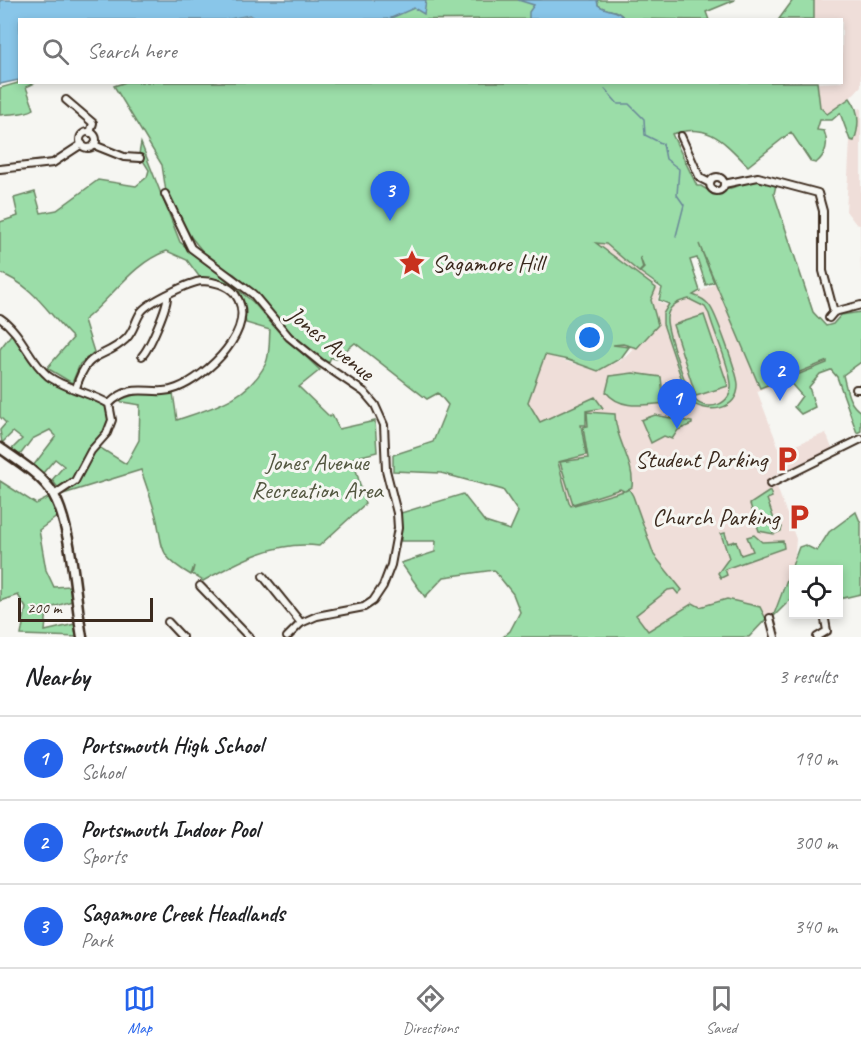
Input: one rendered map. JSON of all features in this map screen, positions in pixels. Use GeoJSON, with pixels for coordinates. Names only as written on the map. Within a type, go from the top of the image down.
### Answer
{"type":"FeatureCollection","features":[{"type":"Feature","properties":{"kind":"main road"},"geometry":{"type":"LineString","coordinates":[[0,448],[38,476],[54,495],[63,520],[82,637]]}},
{"type":"Feature","properties":{"kind":"street"},"geometry":{"type":"LineString","coordinates":[[66,100],[93,123],[90,133]]}},
{"type":"Feature","properties":{"kind":"street"},"geometry":{"type":"LineString","coordinates":[[82,144],[81,136],[90,133]]}},
{"type":"Feature","properties":{"kind":"street"},"geometry":{"type":"LineString","coordinates":[[90,133],[95,137],[94,145]]}},
{"type":"Feature","properties":{"kind":"street"},"geometry":{"type":"LineString","coordinates":[[681,136],[700,178],[710,183]]}},
{"type":"Feature","properties":{"kind":"street"},"geometry":{"type":"LineString","coordinates":[[82,144],[87,147],[94,145],[124,157],[140,158]]}},
{"type":"Feature","properties":{"kind":"street"},"geometry":{"type":"LineString","coordinates":[[0,169],[53,163],[82,144]]}},
{"type":"Feature","properties":{"kind":"street"},"geometry":{"type":"LineString","coordinates":[[710,183],[717,177],[722,179],[724,184]]}},
{"type":"Feature","properties":{"kind":"street"},"geometry":{"type":"LineString","coordinates":[[724,184],[758,177],[818,193],[823,207],[823,271],[834,312]]}},
{"type":"Feature","properties":{"kind":"street"},"geometry":{"type":"LineString","coordinates":[[710,183],[711,189],[716,191],[721,190],[724,184]]}},
{"type":"Feature","properties":{"kind":"street","name":"Jones Avenue"},"geometry":{"type":"LineString","coordinates":[[165,194],[191,248],[253,294],[289,337],[321,363],[364,392],[375,405],[384,425],[386,470],[397,513],[398,528],[391,565],[383,586],[373,601],[364,607],[317,616],[301,623],[286,637]]}},
{"type":"Feature","properties":{"kind":"street"},"geometry":{"type":"LineString","coordinates":[[76,388],[90,359],[121,343],[132,333],[145,308],[167,295],[201,281],[225,286],[234,292],[240,302],[241,314],[235,335],[220,357],[179,388],[127,391],[109,404]]}},
{"type":"Feature","properties":{"kind":"street"},"geometry":{"type":"LineString","coordinates":[[141,356],[148,349],[168,304],[167,295]]}},
{"type":"Feature","properties":{"kind":"street"},"geometry":{"type":"LineString","coordinates":[[829,318],[834,312],[861,305]]}},
{"type":"Feature","properties":{"kind":"street"},"geometry":{"type":"LineString","coordinates":[[0,318],[18,332],[35,361],[48,376],[109,404]]}},
{"type":"Feature","properties":{"kind":"street"},"geometry":{"type":"LineString","coordinates":[[54,495],[75,482],[91,451],[107,433],[112,420],[109,404]]}},
{"type":"Feature","properties":{"kind":"street"},"geometry":{"type":"LineString","coordinates":[[770,484],[861,439]]}},
{"type":"Feature","properties":{"kind":"street"},"geometry":{"type":"LineString","coordinates":[[263,576],[301,623]]}},
{"type":"Feature","properties":{"kind":"street"},"geometry":{"type":"LineString","coordinates":[[200,586],[249,637]]}},
{"type":"Feature","properties":{"kind":"street"},"geometry":{"type":"LineString","coordinates":[[770,618],[775,637]]}},
{"type":"Feature","properties":{"kind":"street"},"geometry":{"type":"LineString","coordinates":[[817,637],[826,631],[824,619]]}},
{"type":"Feature","properties":{"kind":"street"},"geometry":{"type":"LineString","coordinates":[[168,622],[182,637]]}},
{"type":"Feature","properties":{"kind":"shaded area"},"geometry":{"type":"Polygon","coordinates":[[[814,0],[861,0],[861,86],[850,98],[827,114],[820,107],[817,84],[843,84],[843,18],[814,18],[814,0]]]}},
{"type":"Feature","properties":{"kind":"shaded area"},"geometry":{"type":"Polygon","coordinates":[[[861,108],[861,277],[860,225],[856,224],[846,211],[850,140],[854,140],[857,132],[858,109],[861,108]]]}},
{"type":"Feature","properties":{"kind":"shaded area"},"geometry":{"type":"Polygon","coordinates":[[[771,220],[788,253],[828,363],[757,391],[780,451],[826,433],[833,451],[773,476],[796,539],[794,565],[789,565],[789,576],[783,586],[773,617],[649,634],[570,507],[558,458],[586,454],[583,426],[587,422],[587,411],[584,404],[540,422],[528,402],[545,355],[595,370],[620,361],[633,349],[623,346],[593,347],[584,323],[558,303],[595,242],[606,245],[660,289],[657,301],[666,305],[676,296],[695,295],[715,283],[698,241],[771,220]]]}},
{"type":"Feature","properties":{"kind":"green space"},"geometry":{"type":"Polygon","coordinates":[[[424,0],[541,0],[532,18],[389,18],[390,15],[424,0]]]}},
{"type":"Feature","properties":{"kind":"green space"},"geometry":{"type":"Polygon","coordinates":[[[597,0],[735,0],[706,12],[708,18],[623,18],[619,13],[598,5],[597,0]]]}},
{"type":"Feature","properties":{"kind":"green space"},"geometry":{"type":"Polygon","coordinates":[[[793,0],[814,0],[814,18],[780,18],[793,0]]]}},
{"type":"Feature","properties":{"kind":"green space"},"geometry":{"type":"Polygon","coordinates":[[[18,83],[33,84],[26,87],[34,109],[23,113],[0,115],[0,88],[18,83]]]}},
{"type":"Feature","properties":{"kind":"green space"},"geometry":{"type":"Polygon","coordinates":[[[120,84],[817,84],[820,107],[827,114],[850,98],[856,108],[858,118],[854,141],[850,140],[840,113],[832,120],[820,120],[817,130],[824,131],[826,144],[824,153],[816,163],[811,162],[791,132],[748,166],[723,142],[706,133],[685,131],[672,134],[697,186],[714,194],[754,180],[776,185],[774,194],[813,312],[826,326],[833,324],[841,315],[861,312],[861,362],[843,375],[851,401],[861,412],[861,431],[857,433],[837,377],[831,370],[820,374],[809,387],[815,407],[801,414],[794,407],[802,396],[787,379],[827,363],[827,361],[760,388],[699,244],[714,282],[706,285],[697,258],[690,260],[700,291],[693,295],[709,305],[721,331],[738,384],[733,400],[720,408],[712,409],[689,401],[663,324],[663,314],[669,304],[659,300],[662,288],[640,272],[644,268],[640,257],[643,268],[639,272],[606,244],[596,243],[656,288],[651,300],[658,325],[637,348],[623,344],[613,345],[629,347],[621,358],[598,371],[568,360],[545,355],[528,402],[540,422],[595,397],[603,408],[586,411],[586,425],[581,425],[586,455],[558,462],[571,506],[624,491],[620,489],[573,504],[560,462],[588,458],[583,427],[588,426],[587,412],[615,414],[618,433],[631,469],[632,487],[625,491],[629,489],[633,496],[654,555],[682,590],[678,594],[674,589],[668,590],[636,615],[648,631],[693,603],[700,607],[727,599],[760,607],[766,619],[749,637],[503,637],[510,631],[520,612],[513,594],[494,570],[444,577],[425,597],[401,563],[435,552],[436,541],[401,541],[401,513],[463,494],[485,522],[510,530],[518,512],[503,490],[441,473],[393,471],[393,455],[433,442],[448,405],[438,393],[427,399],[355,343],[335,359],[331,357],[328,364],[283,328],[258,294],[234,274],[212,263],[191,237],[166,192],[162,165],[114,86],[120,84]],[[689,299],[672,307],[667,318],[673,347],[691,395],[700,404],[713,406],[728,397],[731,384],[705,307],[689,299]]]}},
{"type":"Feature","properties":{"kind":"green space","name":"Jones Avenue Recreation Area"},"geometry":{"type":"Polygon","coordinates":[[[141,143],[180,242],[253,302],[278,331],[320,370],[299,387],[330,417],[332,415],[339,429],[375,421],[377,452],[353,458],[365,504],[319,546],[303,545],[273,549],[230,566],[203,581],[192,574],[194,566],[191,575],[167,557],[141,470],[63,494],[73,481],[59,489],[52,480],[64,466],[55,459],[43,473],[33,466],[56,436],[50,430],[32,439],[20,455],[12,449],[22,439],[13,432],[2,443],[0,430],[6,423],[0,417],[0,349],[13,332],[42,376],[49,381],[76,390],[106,407],[108,416],[104,435],[75,478],[99,447],[126,464],[139,440],[140,405],[116,401],[140,393],[173,393],[177,420],[216,406],[239,394],[259,375],[266,363],[270,330],[246,323],[235,289],[223,283],[201,279],[187,260],[167,251],[133,272],[84,320],[94,352],[80,364],[72,383],[47,368],[73,338],[32,293],[0,273],[0,222],[18,216],[14,198],[35,192],[41,213],[57,210],[98,180],[136,186],[147,177],[149,170],[139,154],[141,143]]]}},
{"type":"Feature","properties":{"kind":"green space"},"geometry":{"type":"Polygon","coordinates":[[[704,315],[728,386],[696,396],[673,325],[704,315]]]}},
{"type":"Feature","properties":{"kind":"green space"},"geometry":{"type":"Polygon","coordinates":[[[633,373],[661,377],[663,395],[668,398],[669,403],[626,404],[612,398],[606,392],[610,376],[633,373]]]}},
{"type":"Feature","properties":{"kind":"green space"},"geometry":{"type":"Polygon","coordinates":[[[655,415],[692,422],[692,424],[678,430],[672,439],[664,436],[651,443],[641,420],[655,415]]]}},
{"type":"Feature","properties":{"kind":"green space"},"geometry":{"type":"Polygon","coordinates":[[[0,481],[36,504],[50,497],[58,516],[39,530],[46,570],[54,587],[70,586],[72,601],[47,609],[45,631],[75,624],[78,637],[21,635],[26,608],[18,595],[0,601],[0,481]]]}},
{"type":"Feature","properties":{"kind":"green space"},"geometry":{"type":"Polygon","coordinates":[[[770,491],[772,497],[767,499],[777,528],[782,527],[781,531],[774,534],[759,531],[750,504],[770,491]]]}},
{"type":"Feature","properties":{"kind":"green space"},"geometry":{"type":"Polygon","coordinates":[[[856,512],[861,524],[861,594],[843,598],[843,565],[792,565],[799,547],[805,545],[817,551],[829,532],[856,512]]]}},
{"type":"Feature","properties":{"kind":"green space"},"geometry":{"type":"Polygon","coordinates":[[[725,533],[728,543],[736,541],[741,555],[753,551],[747,537],[754,535],[762,542],[783,541],[784,548],[725,569],[727,575],[721,578],[718,573],[729,558],[721,534],[725,533]]]}},
{"type":"Feature","properties":{"kind":"green space"},"geometry":{"type":"Polygon","coordinates":[[[789,574],[789,601],[773,617],[789,574]]]}},
{"type":"Feature","properties":{"kind":"water"},"geometry":{"type":"Polygon","coordinates":[[[0,0],[426,0],[424,14],[414,8],[391,18],[255,18],[250,15],[235,18],[18,18],[18,80],[0,84],[0,0]]]}},
{"type":"Feature","properties":{"kind":"water"},"geometry":{"type":"Polygon","coordinates":[[[518,0],[597,0],[598,5],[619,13],[623,18],[529,18],[529,12],[534,5],[518,0]]]}},
{"type":"Feature","properties":{"kind":"waterway"},"geometry":{"type":"LineString","coordinates":[[605,89],[618,104],[629,104],[644,119],[645,135],[663,144],[666,159],[679,169],[677,195],[684,205],[676,236]]}},
{"type":"Feature","properties":{"kind":"place","name":"Sagamore Creek Headlands"},"geometry":{"type":"Point","coordinates":[390,221]}},
{"type":"Feature","properties":{"kind":"place","name":"Sagamore Hill"},"geometry":{"type":"Point","coordinates":[412,263]}},
{"type":"Feature","properties":{"kind":"place","name":"Portsmouth Indoor Pool"},"geometry":{"type":"Point","coordinates":[780,401]}},
{"type":"Feature","properties":{"kind":"place","name":"Portsmouth High School"},"geometry":{"type":"Point","coordinates":[677,429]}},
{"type":"Feature","properties":{"kind":"place","name":"Student Parking"},"geometry":{"type":"Point","coordinates":[787,459]}},
{"type":"Feature","properties":{"kind":"place","name":"Church Parking"},"geometry":{"type":"Point","coordinates":[799,517]}}]}
